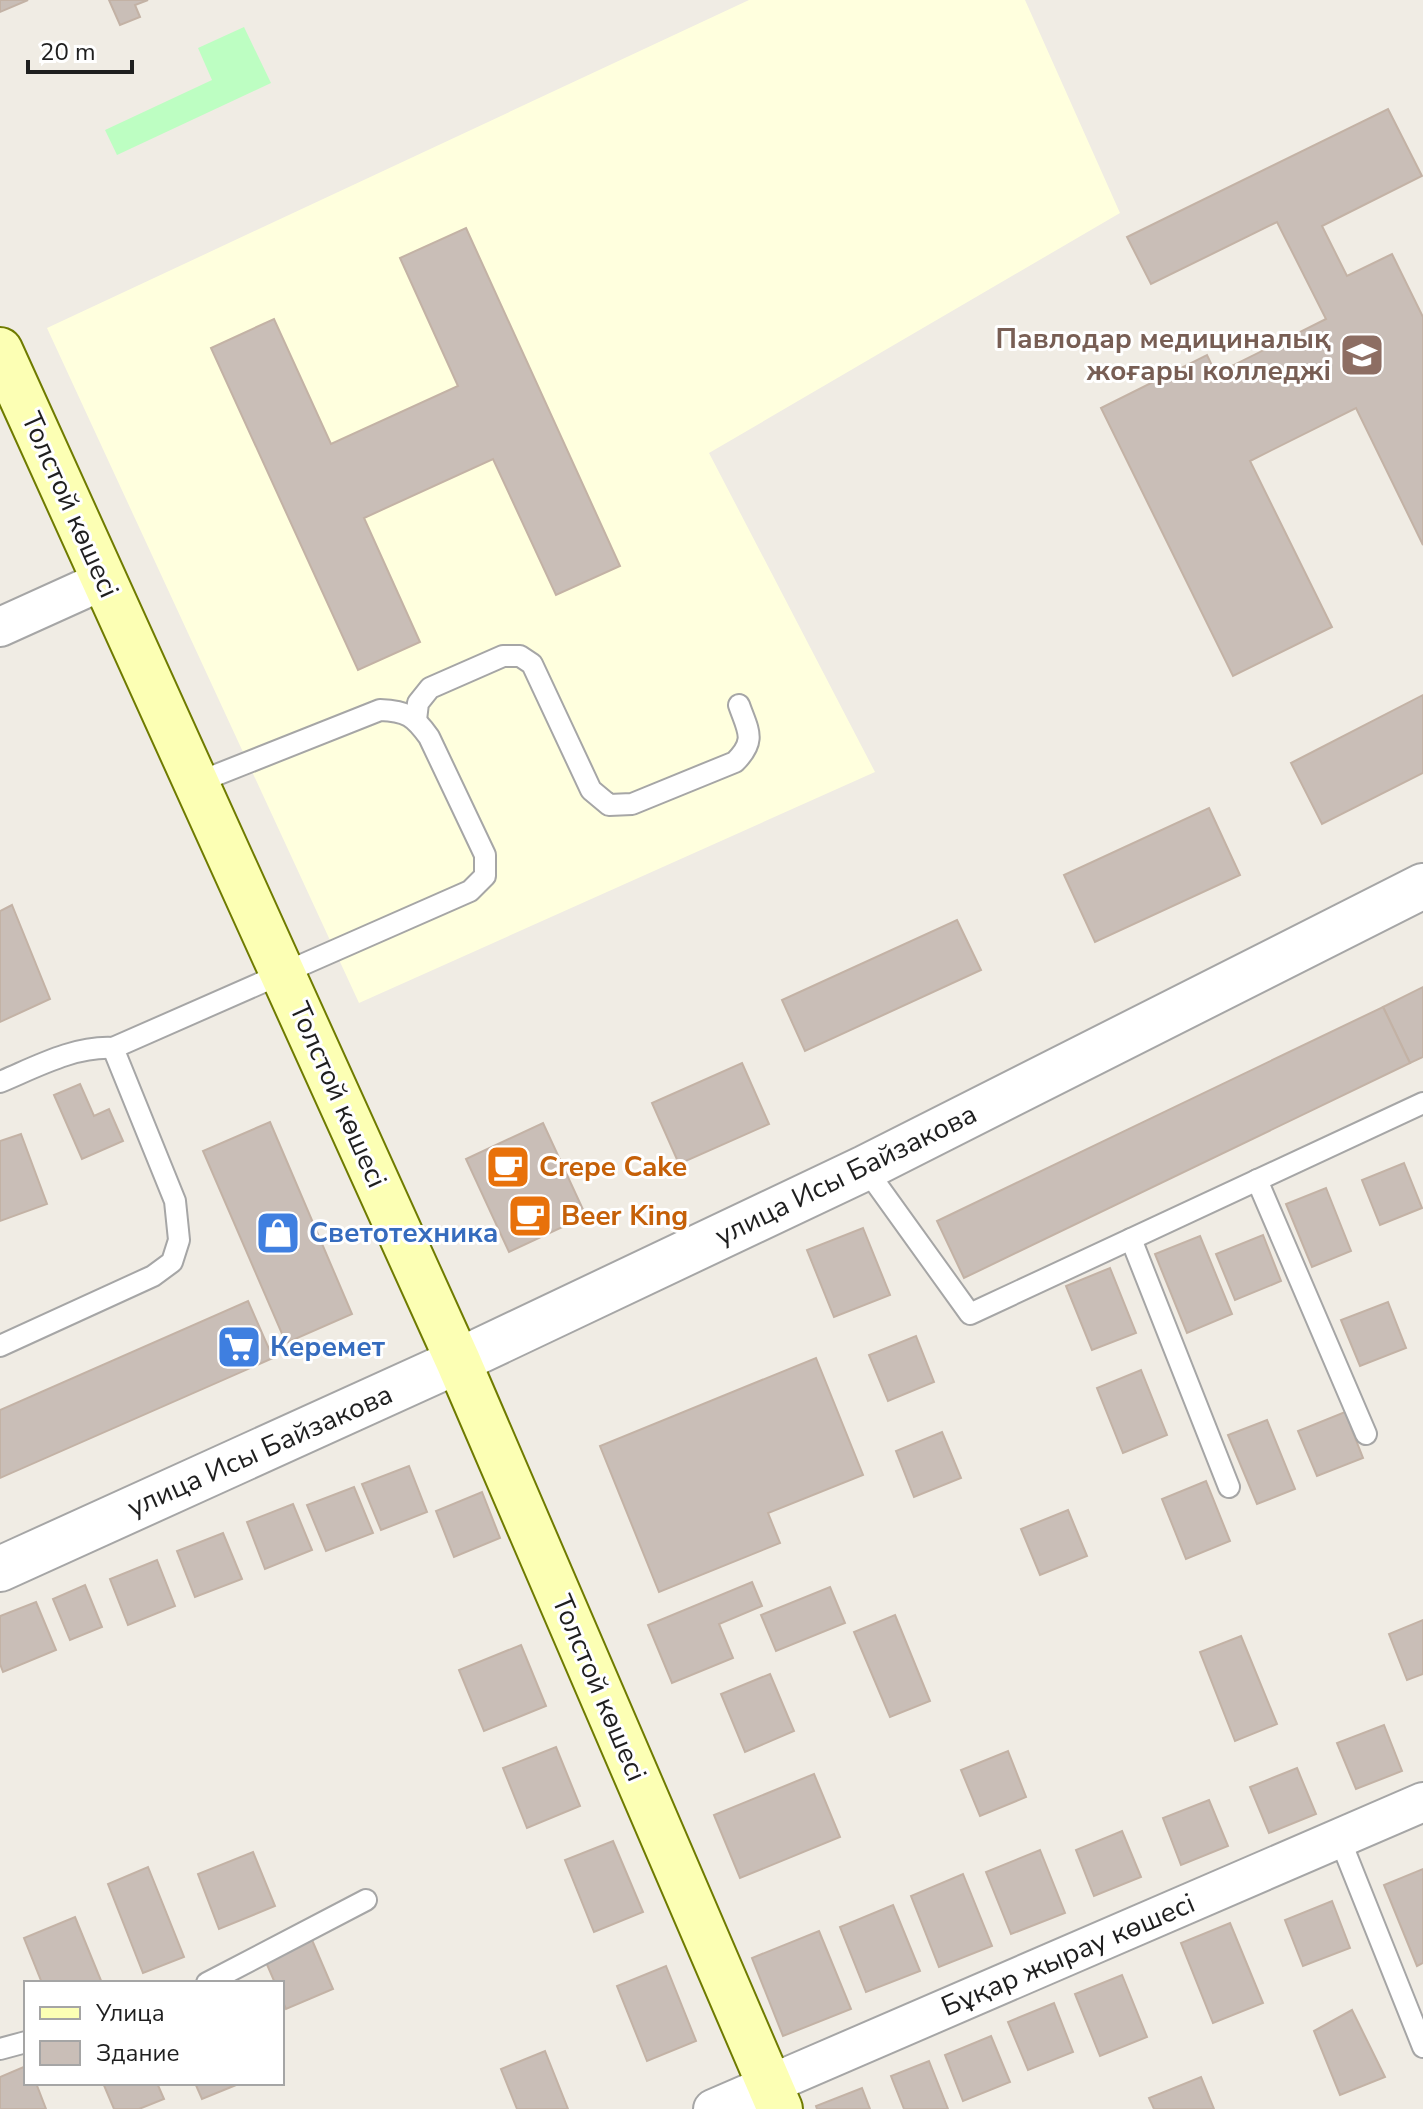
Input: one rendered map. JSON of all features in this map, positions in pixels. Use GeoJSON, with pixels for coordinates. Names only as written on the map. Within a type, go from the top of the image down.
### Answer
{"type":"FeatureCollection","features":[{"type":"Feature","properties":{"kind":"main road","name":"Толстой көшесі"},"geometry":{"type":"LineString","coordinates":[[0,350],[458,1361],[775,2097]]}},
{"type":"Feature","properties":{"kind":"street"},"geometry":{"type":"LineString","coordinates":[[0,627],[104,580]]}},
{"type":"Feature","properties":{"kind":"street","name":"улица Исы Байзакова"},"geometry":{"type":"LineString","coordinates":[[0,1569],[458,1361],[865,1168],[1423,886]]}},
{"type":"Feature","properties":{"kind":"street","name":"Бұқар жырау көшесі"},"geometry":{"type":"LineString","coordinates":[[713,2109],[775,2097],[1339,1837],[1423,1802]]}},
{"type":"Feature","properties":{"kind":"lane"},"geometry":{"type":"LineString","coordinates":[[416,720],[418,703],[430,688],[503,656],[520,656],[532,664],[591,790],[609,805],[632,804],[735,762],[746,751],[751,737],[739,705]]}},
{"type":"Feature","properties":{"kind":"lane"},"geometry":{"type":"LineString","coordinates":[[0,1082],[77,1051],[94,1047],[113,1048],[470,891],[485,876],[485,855],[429,737],[416,720],[399,711],[380,710],[196,783]]}},
{"type":"Feature","properties":{"kind":"lane"},"geometry":{"type":"LineString","coordinates":[[0,1346],[153,1276],[172,1262],[179,1240],[175,1201],[113,1048]]}},
{"type":"Feature","properties":{"kind":"lane"},"geometry":{"type":"LineString","coordinates":[[865,1168],[970,1314],[1423,1103]]}},
{"type":"Feature","properties":{"kind":"lane"},"geometry":{"type":"LineString","coordinates":[[1257,1180],[1366,1434]]}},
{"type":"Feature","properties":{"kind":"lane"},"geometry":{"type":"LineString","coordinates":[[1131,1239],[1229,1487]]}},
{"type":"Feature","properties":{"kind":"lane"},"geometry":{"type":"LineString","coordinates":[[1339,1837],[1423,2047]]}},
{"type":"Feature","properties":{"kind":"lane"},"geometry":{"type":"LineString","coordinates":[[211,1981],[366,1900]]}},
{"type":"Feature","properties":{"kind":"lane"},"geometry":{"type":"LineString","coordinates":[[0,2049],[24,2043]]}},
{"type":"Feature","properties":{"kind":"shaded area"},"geometry":{"type":"Polygon","coordinates":[[[749,0],[1025,0],[1120,213],[709,453],[875,772],[359,1003],[47,328],[749,0]]]}},
{"type":"Feature","properties":{"kind":"green space"},"geometry":{"type":"Polygon","coordinates":[[[244,27],[271,83],[117,155],[105,130],[212,80],[198,48],[244,27]]]}},
{"type":"Feature","properties":{"kind":"building"},"geometry":{"type":"Polygon","coordinates":[[[0,0],[28,0],[0,12],[0,0]]]}},
{"type":"Feature","properties":{"kind":"building"},"geometry":{"type":"Polygon","coordinates":[[[109,0],[148,0],[135,5],[140,17],[120,25],[109,0]]]}},
{"type":"Feature","properties":{"kind":"building"},"geometry":{"type":"Polygon","coordinates":[[[1388,109],[1422,176],[1322,226],[1347,276],[1392,254],[1423,317],[1423,545],[1356,408],[1250,461],[1332,627],[1233,676],[1101,408],[1207,355],[1216,374],[1326,319],[1277,222],[1151,284],[1127,237],[1388,109]]]}},
{"type":"Feature","properties":{"kind":"building"},"geometry":{"type":"Polygon","coordinates":[[[466,228],[620,566],[556,595],[493,459],[364,518],[420,642],[358,670],[211,348],[274,319],[331,444],[458,386],[400,258],[466,228]]]}},
{"type":"Feature","properties":{"kind":"building"},"geometry":{"type":"Polygon","coordinates":[[[1423,695],[1423,773],[1322,824],[1291,763],[1423,695]]]}},
{"type":"Feature","properties":{"kind":"building"},"geometry":{"type":"Polygon","coordinates":[[[1209,808],[1240,875],[1095,942],[1064,875],[1209,808]]]}},
{"type":"Feature","properties":{"kind":"building"},"geometry":{"type":"Polygon","coordinates":[[[12,905],[50,999],[0,1022],[0,911],[12,905]]]}},
{"type":"Feature","properties":{"kind":"building"},"geometry":{"type":"Polygon","coordinates":[[[957,920],[981,970],[805,1051],[782,1000],[957,920]]]}},
{"type":"Feature","properties":{"kind":"building"},"geometry":{"type":"Polygon","coordinates":[[[1423,987],[1423,1057],[1410,1063],[1383,1007],[1423,987]]]}},
{"type":"Feature","properties":{"kind":"building"},"geometry":{"type":"Polygon","coordinates":[[[1383,1007],[1410,1063],[964,1278],[937,1221],[1383,1007]]]}},
{"type":"Feature","properties":{"kind":"building"},"geometry":{"type":"Polygon","coordinates":[[[742,1063],[769,1124],[679,1164],[652,1103],[742,1063]]]}},
{"type":"Feature","properties":{"kind":"building"},"geometry":{"type":"Polygon","coordinates":[[[80,1084],[94,1116],[109,1109],[123,1141],[82,1159],[54,1095],[80,1084]]]}},
{"type":"Feature","properties":{"kind":"building","name":"Светотехника"},"geometry":{"type":"Polygon","coordinates":[[[270,1122],[352,1314],[286,1343],[203,1151],[270,1122]]]}},
{"type":"Feature","properties":{"kind":"building"},"geometry":{"type":"Polygon","coordinates":[[[543,1123],[586,1216],[509,1252],[466,1159],[543,1123]]]}},
{"type":"Feature","properties":{"kind":"building"},"geometry":{"type":"Polygon","coordinates":[[[21,1134],[47,1204],[0,1221],[0,1141],[21,1134]]]}},
{"type":"Feature","properties":{"kind":"building"},"geometry":{"type":"Polygon","coordinates":[[[1404,1163],[1422,1208],[1380,1225],[1362,1180],[1404,1163]]]}},
{"type":"Feature","properties":{"kind":"building"},"geometry":{"type":"Polygon","coordinates":[[[1326,1188],[1351,1251],[1312,1267],[1286,1204],[1326,1188]]]}},
{"type":"Feature","properties":{"kind":"building"},"geometry":{"type":"Polygon","coordinates":[[[863,1228],[890,1295],[834,1317],[807,1250],[863,1228]]]}},
{"type":"Feature","properties":{"kind":"building"},"geometry":{"type":"Polygon","coordinates":[[[1263,1235],[1281,1281],[1235,1300],[1216,1254],[1263,1235]]]}},
{"type":"Feature","properties":{"kind":"building"},"geometry":{"type":"Polygon","coordinates":[[[1200,1236],[1232,1314],[1187,1333],[1155,1254],[1200,1236]]]}},
{"type":"Feature","properties":{"kind":"building"},"geometry":{"type":"Polygon","coordinates":[[[1110,1268],[1136,1333],[1092,1350],[1066,1286],[1110,1268]]]}},
{"type":"Feature","properties":{"kind":"building"},"geometry":{"type":"Polygon","coordinates":[[[248,1301],[273,1358],[0,1478],[0,1410],[248,1301]]]}},
{"type":"Feature","properties":{"kind":"building"},"geometry":{"type":"Polygon","coordinates":[[[1388,1302],[1406,1348],[1360,1366],[1341,1320],[1388,1302]]]}},
{"type":"Feature","properties":{"kind":"building"},"geometry":{"type":"Polygon","coordinates":[[[916,1336],[934,1382],[888,1401],[869,1355],[916,1336]]]}},
{"type":"Feature","properties":{"kind":"building"},"geometry":{"type":"Polygon","coordinates":[[[816,1358],[863,1475],[768,1513],[780,1543],[659,1592],[600,1446],[816,1358]]]}},
{"type":"Feature","properties":{"kind":"building"},"geometry":{"type":"Polygon","coordinates":[[[1141,1370],[1167,1435],[1123,1453],[1097,1388],[1141,1370]]]}},
{"type":"Feature","properties":{"kind":"building"},"geometry":{"type":"Polygon","coordinates":[[[1345,1412],[1363,1458],[1317,1476],[1298,1431],[1345,1412]]]}},
{"type":"Feature","properties":{"kind":"building"},"geometry":{"type":"Polygon","coordinates":[[[1267,1420],[1295,1489],[1257,1504],[1228,1435],[1267,1420]]]}},
{"type":"Feature","properties":{"kind":"building"},"geometry":{"type":"Polygon","coordinates":[[[942,1432],[961,1478],[914,1497],[896,1451],[942,1432]]]}},
{"type":"Feature","properties":{"kind":"building"},"geometry":{"type":"Polygon","coordinates":[[[409,1466],[427,1512],[381,1530],[362,1484],[409,1466]]]}},
{"type":"Feature","properties":{"kind":"building"},"geometry":{"type":"Polygon","coordinates":[[[1206,1481],[1230,1541],[1186,1559],[1162,1499],[1206,1481]]]}},
{"type":"Feature","properties":{"kind":"building"},"geometry":{"type":"Polygon","coordinates":[[[354,1487],[373,1533],[326,1551],[307,1505],[354,1487]]]}},
{"type":"Feature","properties":{"kind":"building"},"geometry":{"type":"Polygon","coordinates":[[[482,1492],[500,1538],[454,1557],[436,1511],[482,1492]]]}},
{"type":"Feature","properties":{"kind":"building"},"geometry":{"type":"Polygon","coordinates":[[[293,1504],[312,1550],[265,1569],[247,1522],[293,1504]]]}},
{"type":"Feature","properties":{"kind":"building"},"geometry":{"type":"Polygon","coordinates":[[[1068,1510],[1087,1556],[1040,1575],[1021,1529],[1068,1510]]]}},
{"type":"Feature","properties":{"kind":"building"},"geometry":{"type":"Polygon","coordinates":[[[223,1533],[242,1579],[195,1597],[177,1551],[223,1533]]]}},
{"type":"Feature","properties":{"kind":"building"},"geometry":{"type":"Polygon","coordinates":[[[157,1560],[175,1606],[128,1625],[110,1579],[157,1560]]]}},
{"type":"Feature","properties":{"kind":"building"},"geometry":{"type":"Polygon","coordinates":[[[752,1582],[762,1606],[719,1624],[733,1658],[672,1683],[648,1625],[752,1582]]]}},
{"type":"Feature","properties":{"kind":"building"},"geometry":{"type":"Polygon","coordinates":[[[85,1585],[102,1627],[70,1640],[53,1599],[85,1585]]]}},
{"type":"Feature","properties":{"kind":"building"},"geometry":{"type":"Polygon","coordinates":[[[830,1587],[845,1623],[776,1651],[761,1615],[830,1587]]]}},
{"type":"Feature","properties":{"kind":"building"},"geometry":{"type":"Polygon","coordinates":[[[36,1602],[56,1650],[3,1672],[0,1664],[0,1616],[36,1602]]]}},
{"type":"Feature","properties":{"kind":"building"},"geometry":{"type":"Polygon","coordinates":[[[895,1615],[930,1701],[890,1717],[854,1632],[895,1615]]]}},
{"type":"Feature","properties":{"kind":"building"},"geometry":{"type":"Polygon","coordinates":[[[1423,1620],[1423,1674],[1407,1680],[1389,1634],[1423,1620]]]}},
{"type":"Feature","properties":{"kind":"building"},"geometry":{"type":"Polygon","coordinates":[[[1241,1636],[1277,1724],[1235,1741],[1200,1652],[1241,1636]]]}},
{"type":"Feature","properties":{"kind":"building"},"geometry":{"type":"Polygon","coordinates":[[[521,1645],[546,1706],[484,1731],[459,1670],[521,1645]]]}},
{"type":"Feature","properties":{"kind":"building"},"geometry":{"type":"Polygon","coordinates":[[[770,1674],[794,1731],[745,1752],[721,1694],[770,1674]]]}},
{"type":"Feature","properties":{"kind":"building"},"geometry":{"type":"Polygon","coordinates":[[[1384,1725],[1402,1771],[1356,1789],[1337,1743],[1384,1725]]]}},
{"type":"Feature","properties":{"kind":"building"},"geometry":{"type":"Polygon","coordinates":[[[556,1747],[580,1806],[527,1828],[503,1768],[556,1747]]]}},
{"type":"Feature","properties":{"kind":"building"},"geometry":{"type":"Polygon","coordinates":[[[1008,1751],[1026,1797],[980,1816],[961,1770],[1008,1751]]]}},
{"type":"Feature","properties":{"kind":"building"},"geometry":{"type":"Polygon","coordinates":[[[1297,1768],[1316,1814],[1269,1833],[1250,1787],[1297,1768]]]}},
{"type":"Feature","properties":{"kind":"building"},"geometry":{"type":"Polygon","coordinates":[[[814,1774],[840,1837],[740,1878],[714,1815],[814,1774]]]}},
{"type":"Feature","properties":{"kind":"building"},"geometry":{"type":"Polygon","coordinates":[[[1209,1800],[1228,1846],[1181,1865],[1163,1818],[1209,1800]]]}},
{"type":"Feature","properties":{"kind":"building"},"geometry":{"type":"Polygon","coordinates":[[[1122,1831],[1141,1877],[1094,1896],[1076,1850],[1122,1831]]]}},
{"type":"Feature","properties":{"kind":"building"},"geometry":{"type":"Polygon","coordinates":[[[613,1841],[643,1912],[594,1932],[565,1860],[613,1841]]]}},
{"type":"Feature","properties":{"kind":"building"},"geometry":{"type":"Polygon","coordinates":[[[1040,1850],[1065,1913],[1011,1934],[986,1872],[1040,1850]]]}},
{"type":"Feature","properties":{"kind":"building"},"geometry":{"type":"Polygon","coordinates":[[[253,1852],[275,1906],[219,1929],[198,1874],[253,1852]]]}},
{"type":"Feature","properties":{"kind":"building"},"geometry":{"type":"Polygon","coordinates":[[[148,1867],[184,1957],[143,1973],[108,1884],[148,1867]]]}},
{"type":"Feature","properties":{"kind":"building"},"geometry":{"type":"Polygon","coordinates":[[[1423,1869],[1423,1963],[1417,1966],[1384,1885],[1423,1869]]]}},
{"type":"Feature","properties":{"kind":"building"},"geometry":{"type":"Polygon","coordinates":[[[963,1874],[992,1946],[939,1967],[911,1896],[963,1874]]]}},
{"type":"Feature","properties":{"kind":"building"},"geometry":{"type":"Polygon","coordinates":[[[1332,1901],[1350,1948],[1303,1966],[1285,1920],[1332,1901]]]}},
{"type":"Feature","properties":{"kind":"building"},"geometry":{"type":"Polygon","coordinates":[[[893,1905],[920,1971],[866,1992],[840,1927],[893,1905]]]}},
{"type":"Feature","properties":{"kind":"building"},"geometry":{"type":"Polygon","coordinates":[[[75,1917],[101,1981],[41,1981],[24,1938],[75,1917]]]}},
{"type":"Feature","properties":{"kind":"building"},"geometry":{"type":"Polygon","coordinates":[[[1230,1923],[1263,2003],[1213,2023],[1181,1943],[1230,1923]]]}},
{"type":"Feature","properties":{"kind":"building"},"geometry":{"type":"Polygon","coordinates":[[[819,1931],[851,2009],[783,2036],[752,1958],[819,1931]]]}},
{"type":"Feature","properties":{"kind":"building"},"geometry":{"type":"Polygon","coordinates":[[[312,1940],[333,1989],[286,2009],[284,1981],[274,1981],[265,1960],[312,1940]]]}},
{"type":"Feature","properties":{"kind":"building"},"geometry":{"type":"Polygon","coordinates":[[[666,1966],[696,2041],[647,2061],[617,1986],[666,1966]]]}},
{"type":"Feature","properties":{"kind":"building"},"geometry":{"type":"Polygon","coordinates":[[[1122,1975],[1147,2037],[1100,2056],[1075,1994],[1122,1975]]]}},
{"type":"Feature","properties":{"kind":"building"},"geometry":{"type":"Polygon","coordinates":[[[1054,2003],[1073,2052],[1028,2070],[1008,2022],[1054,2003]]]}},
{"type":"Feature","properties":{"kind":"building"},"geometry":{"type":"Polygon","coordinates":[[[1352,2010],[1385,2077],[1340,2095],[1314,2031],[1352,2010]]]}},
{"type":"Feature","properties":{"kind":"building"},"geometry":{"type":"Polygon","coordinates":[[[991,2036],[1010,2082],[963,2101],[945,2055],[991,2036]]]}},
{"type":"Feature","properties":{"kind":"building"},"geometry":{"type":"Polygon","coordinates":[[[545,2051],[568,2109],[517,2109],[501,2069],[545,2051]]]}},
{"type":"Feature","properties":{"kind":"building"},"geometry":{"type":"Polygon","coordinates":[[[929,2061],[948,2109],[904,2109],[891,2076],[929,2061]]]}},
{"type":"Feature","properties":{"kind":"building"},"geometry":{"type":"Polygon","coordinates":[[[24,2067],[24,2085],[37,2085],[46,2109],[0,2109],[0,2077],[24,2067]]]}},
{"type":"Feature","properties":{"kind":"building"},"geometry":{"type":"Polygon","coordinates":[[[1201,2077],[1214,2109],[1154,2109],[1149,2098],[1201,2077]]]}},
{"type":"Feature","properties":{"kind":"building"},"geometry":{"type":"Polygon","coordinates":[[[104,2085],[158,2085],[164,2099],[139,2109],[114,2109],[104,2085]]]}},
{"type":"Feature","properties":{"kind":"building"},"geometry":{"type":"Polygon","coordinates":[[[196,2085],[236,2085],[202,2099],[196,2085]]]}},
{"type":"Feature","properties":{"kind":"building"},"geometry":{"type":"Polygon","coordinates":[[[862,2088],[870,2109],[817,2109],[816,2106],[862,2088]]]}},
{"type":"Feature","properties":{"kind":"place","name":"Павлодар медициналық жоғары колледжі"},"geometry":{"type":"Point","coordinates":[1362,355]}},
{"type":"Feature","properties":{"kind":"place","name":"Crepe Cake"},"geometry":{"type":"Point","coordinates":[508,1167]}},
{"type":"Feature","properties":{"kind":"place","name":"Beer King"},"geometry":{"type":"Point","coordinates":[530,1216]}},
{"type":"Feature","properties":{"kind":"place","name":"Светотехника"},"geometry":{"type":"Point","coordinates":[278,1233]}},
{"type":"Feature","properties":{"kind":"place","name":"Керемет"},"geometry":{"type":"Point","coordinates":[239,1347]}}]}
